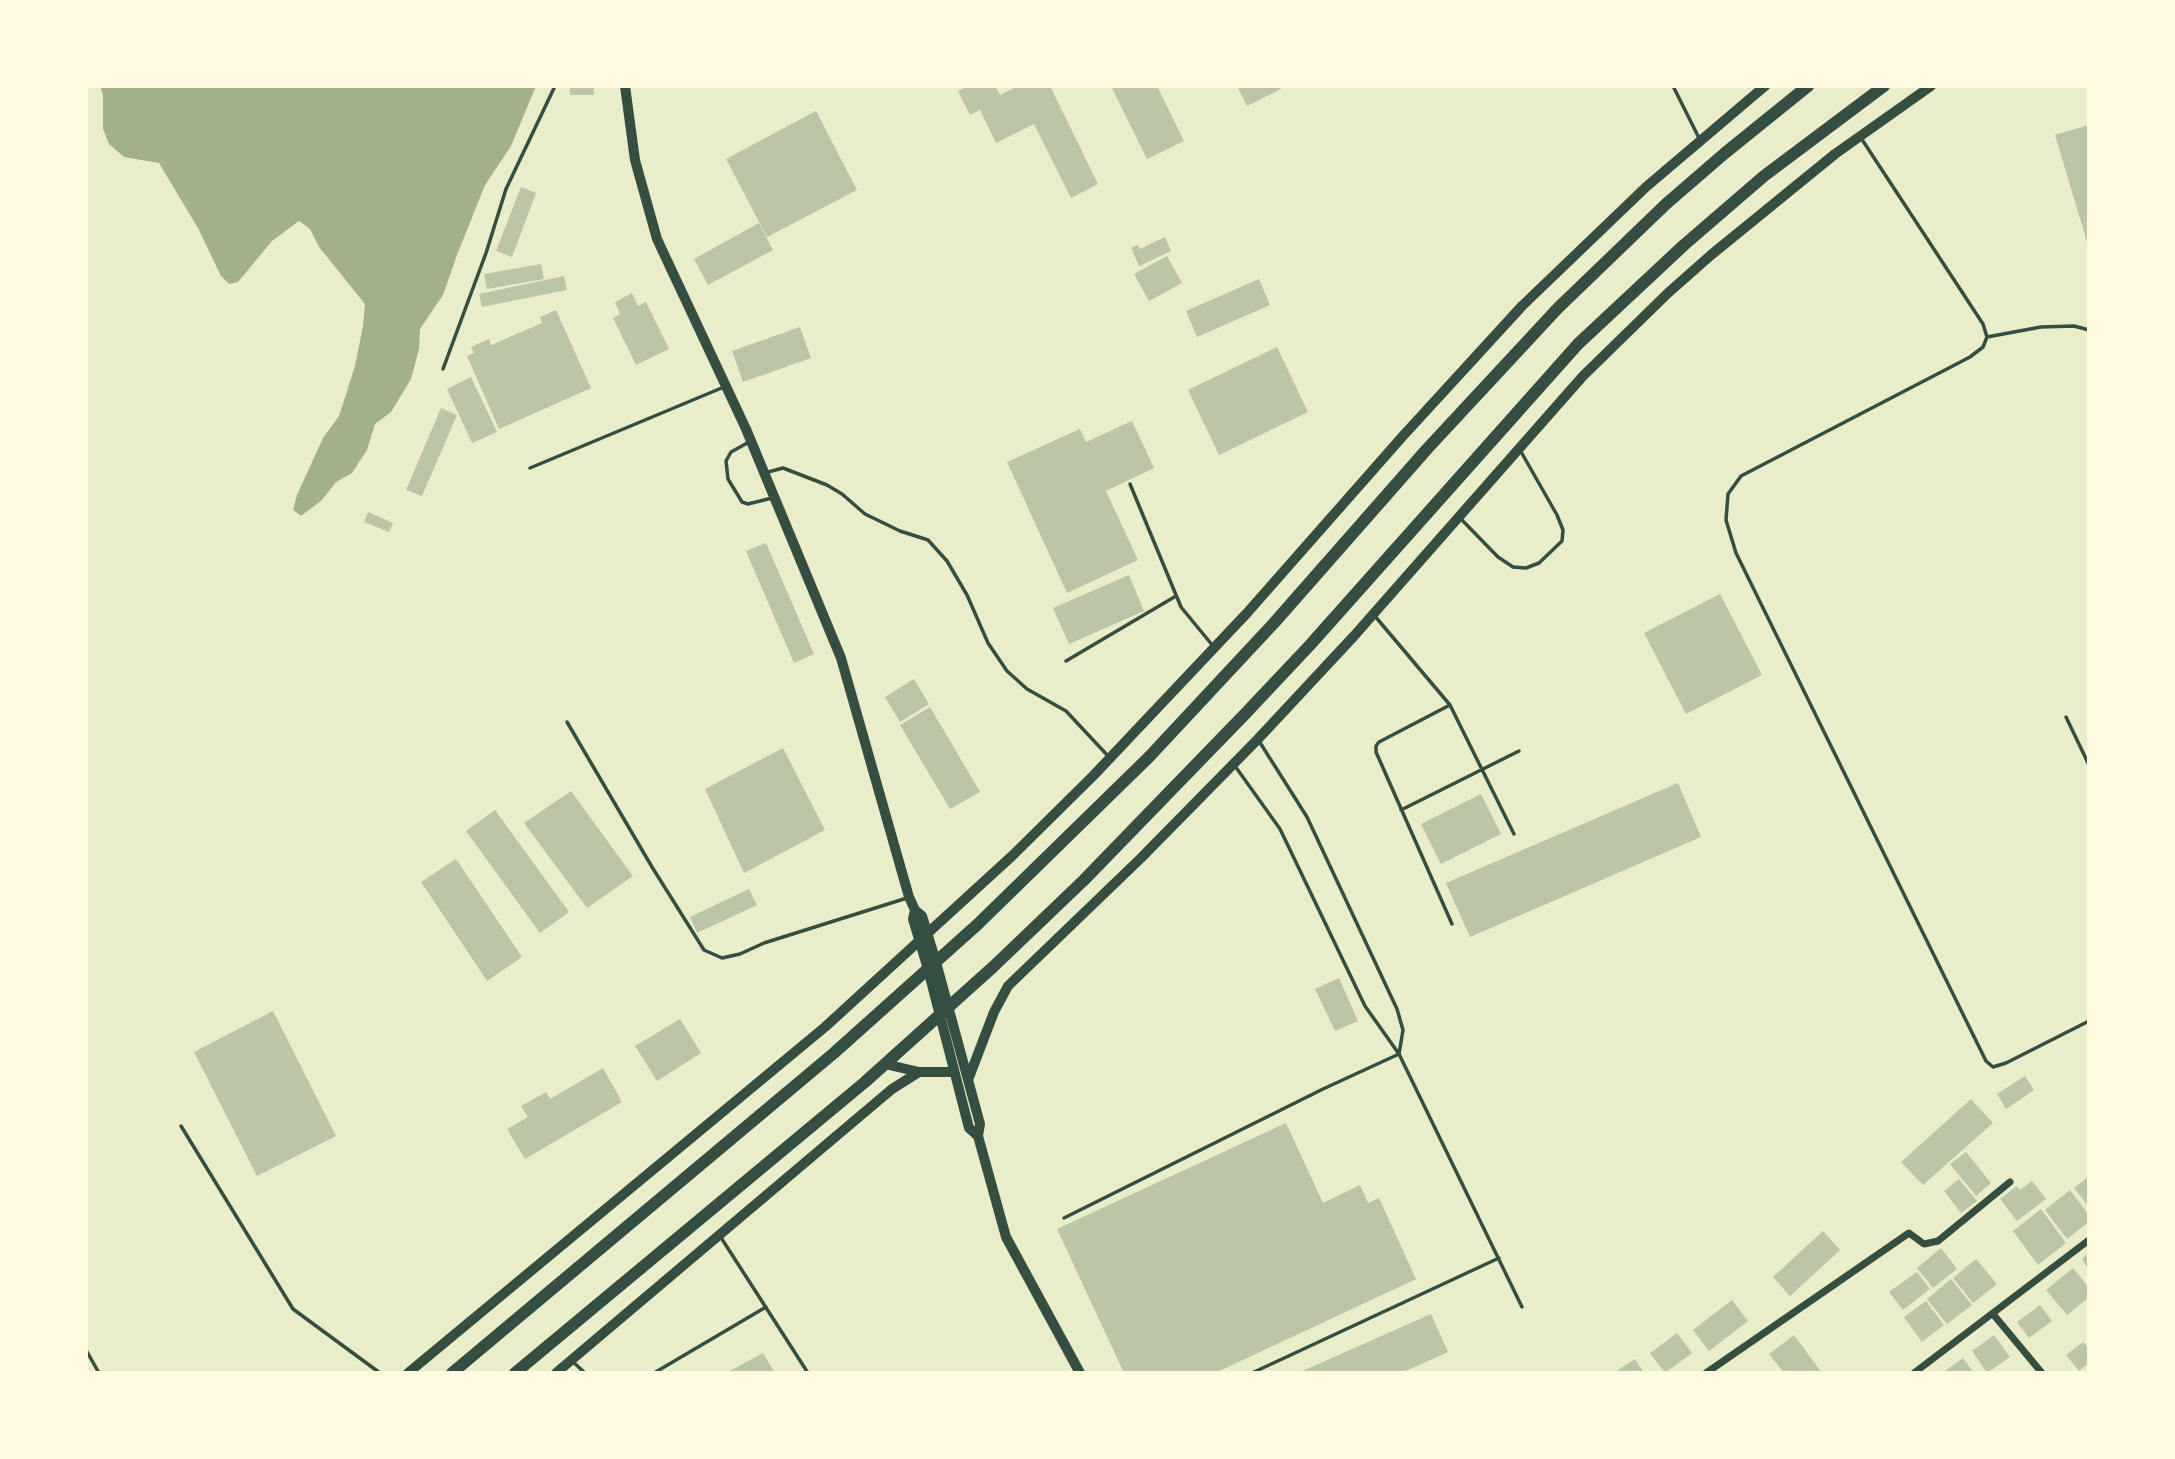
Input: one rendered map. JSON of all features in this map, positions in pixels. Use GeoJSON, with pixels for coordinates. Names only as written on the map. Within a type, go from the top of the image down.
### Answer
{"type":"FeatureCollection","features":[{"type":"Feature","properties":{"kind":"highway"},"geometry":{"type":"LineString","coordinates":[[452,1373],[834,1053],[988,914],[1149,757],[1274,623],[1427,449],[1558,307],[1676,195],[1808,86]]}},
{"type":"Feature","properties":{"kind":"highway"},"geometry":{"type":"LineString","coordinates":[[516,1373],[886,1064],[944,1012],[1084,880],[1245,714],[1578,344],[1684,245],[1764,176],[1884,86]]}},
{"type":"Feature","properties":{"kind":"street"},"geometry":{"type":"LineString","coordinates":[[625,86],[635,160],[657,239],[751,442],[841,659],[909,897],[915,910],[922,916],[924,938],[944,1012],[968,1080],[980,1124],[978,1136],[1006,1237],[1080,1373]]}},
{"type":"Feature","properties":{"kind":"street"},"geometry":{"type":"LineString","coordinates":[[408,1373],[815,1035],[1012,856],[1215,648],[1522,306],[1601,228],[1765,86]]}},
{"type":"Feature","properties":{"kind":"street"},"geometry":{"type":"LineString","coordinates":[[968,1080],[994,1012],[1008,986],[1258,740],[1584,376],[1668,293],[1757,217],[1860,136],[1931,86]]}},
{"type":"Feature","properties":{"kind":"street"},"geometry":{"type":"LineString","coordinates":[[944,1012],[953,1072],[969,1128],[978,1136]]}},
{"type":"Feature","properties":{"kind":"street"},"geometry":{"type":"LineString","coordinates":[[886,1064],[919,1072],[953,1072]]}},
{"type":"Feature","properties":{"kind":"street"},"geometry":{"type":"LineString","coordinates":[[556,1373],[892,1089],[919,1072]]}},
{"type":"Feature","properties":{"kind":"street"},"geometry":{"type":"LineString","coordinates":[[1706,1373],[1909,1233],[1924,1244],[1938,1241],[2010,1182]]}},
{"type":"Feature","properties":{"kind":"street"},"geometry":{"type":"LineString","coordinates":[[1914,1373],[2089,1240]]}},
{"type":"Feature","properties":{"kind":"street"},"geometry":{"type":"LineString","coordinates":[[1993,1314],[2042,1373]]}},
{"type":"Feature","properties":{"kind":"lane"},"geometry":{"type":"LineString","coordinates":[[443,369],[486,253],[506,189],[555,86]]}},
{"type":"Feature","properties":{"kind":"lane"},"geometry":{"type":"LineString","coordinates":[[1673,86],[1700,140]]}},
{"type":"Feature","properties":{"kind":"lane"},"geometry":{"type":"LineString","coordinates":[[1860,136],[1983,324],[1987,337],[1983,347],[1970,357],[1741,476],[1728,494],[1726,520],[1736,553],[1986,1061],[1993,1066],[2006,1063],[2089,1021]]}},
{"type":"Feature","properties":{"kind":"lane"},"geometry":{"type":"LineString","coordinates":[[1987,337],[2041,327],[2074,326],[2089,330]]}},
{"type":"Feature","properties":{"kind":"lane"},"geometry":{"type":"LineString","coordinates":[[530,468],[726,386]]}},
{"type":"Feature","properties":{"kind":"lane"},"geometry":{"type":"LineString","coordinates":[[751,442],[731,452],[726,461],[727,479],[742,502],[748,504],[774,498]]}},
{"type":"Feature","properties":{"kind":"lane"},"geometry":{"type":"LineString","coordinates":[[1458,517],[1498,558],[1513,567],[1526,568],[1539,563],[1562,541],[1563,530],[1557,515],[1519,448]]}},
{"type":"Feature","properties":{"kind":"lane"},"geometry":{"type":"LineString","coordinates":[[764,474],[783,468],[827,485],[865,514],[900,531],[928,540],[947,561],[967,596],[988,643],[1007,671],[1027,689],[1066,711],[1110,758]]}},
{"type":"Feature","properties":{"kind":"lane"},"geometry":{"type":"LineString","coordinates":[[1130,484],[1181,607],[1215,648]]}},
{"type":"Feature","properties":{"kind":"lane"},"geometry":{"type":"LineString","coordinates":[[1066,661],[1176,596]]}},
{"type":"Feature","properties":{"kind":"lane"},"geometry":{"type":"LineString","coordinates":[[1373,614],[1450,705],[1514,834]]}},
{"type":"Feature","properties":{"kind":"lane"},"geometry":{"type":"LineString","coordinates":[[1450,705],[1376,746],[1378,760],[1452,924]]}},
{"type":"Feature","properties":{"kind":"lane"},"geometry":{"type":"LineString","coordinates":[[2066,717],[2089,765]]}},
{"type":"Feature","properties":{"kind":"lane"},"geometry":{"type":"LineString","coordinates":[[567,722],[704,950],[722,958],[740,954],[764,943],[909,897]]}},
{"type":"Feature","properties":{"kind":"lane"},"geometry":{"type":"LineString","coordinates":[[1258,740],[1307,817],[1397,1009],[1403,1030],[1399,1054]]}},
{"type":"Feature","properties":{"kind":"lane"},"geometry":{"type":"LineString","coordinates":[[1401,810],[1519,751]]}},
{"type":"Feature","properties":{"kind":"lane"},"geometry":{"type":"LineString","coordinates":[[1234,764],[1280,830],[1365,1006],[1399,1054],[1522,1307]]}},
{"type":"Feature","properties":{"kind":"lane"},"geometry":{"type":"LineString","coordinates":[[1064,1218],[1399,1054]]}},
{"type":"Feature","properties":{"kind":"lane"},"geometry":{"type":"LineString","coordinates":[[181,1126],[293,1309],[380,1373]]}},
{"type":"Feature","properties":{"kind":"lane"},"geometry":{"type":"LineString","coordinates":[[720,1236],[808,1373]]}},
{"type":"Feature","properties":{"kind":"lane"},"geometry":{"type":"LineString","coordinates":[[1252,1373],[1499,1258]]}},
{"type":"Feature","properties":{"kind":"lane"},"geometry":{"type":"LineString","coordinates":[[654,1373],[766,1307]]}},
{"type":"Feature","properties":{"kind":"lane"},"geometry":{"type":"LineString","coordinates":[[86,1350],[99,1373]]}},
{"type":"Feature","properties":{"kind":"lane"},"geometry":{"type":"LineString","coordinates":[[571,1360],[585,1373]]}},
{"type":"Feature","properties":{"kind":"shaded area"},"geometry":{"type":"Polygon","coordinates":[[[100,86],[536,86],[511,146],[485,185],[443,295],[420,329],[419,349],[411,379],[391,412],[375,424],[367,450],[352,473],[336,482],[322,500],[301,516],[293,510],[297,495],[323,438],[339,416],[355,366],[365,304],[319,247],[310,229],[299,221],[272,241],[238,282],[229,284],[221,276],[198,228],[159,163],[124,157],[109,144],[103,129],[103,95],[100,86]]]}},
{"type":"Feature","properties":{"kind":"building"},"geometry":{"type":"Polygon","coordinates":[[[570,86],[594,86],[594,95],[570,95],[570,86]]]}},
{"type":"Feature","properties":{"kind":"building"},"geometry":{"type":"Polygon","coordinates":[[[968,86],[995,86],[1000,95],[1018,86],[1050,86],[1098,184],[1071,198],[1034,124],[996,143],[980,110],[970,115],[958,91],[968,86]]]}},
{"type":"Feature","properties":{"kind":"building"},"geometry":{"type":"Polygon","coordinates":[[[1111,86],[1157,86],[1184,141],[1147,159],[1111,86]]]}},
{"type":"Feature","properties":{"kind":"building"},"geometry":{"type":"Polygon","coordinates":[[[1237,86],[1280,86],[1281,89],[1247,106],[1237,86]]]}},
{"type":"Feature","properties":{"kind":"building"},"geometry":{"type":"Polygon","coordinates":[[[816,111],[857,190],[767,237],[726,159],[816,111]]]}},
{"type":"Feature","properties":{"kind":"building"},"geometry":{"type":"Polygon","coordinates":[[[2089,125],[2089,242],[2087,242],[2055,135],[2089,125]]]}},
{"type":"Feature","properties":{"kind":"building"},"geometry":{"type":"Polygon","coordinates":[[[521,187],[536,193],[512,257],[496,251],[521,187]]]}},
{"type":"Feature","properties":{"kind":"building"},"geometry":{"type":"Polygon","coordinates":[[[759,223],[773,250],[708,285],[694,259],[759,223]]]}},
{"type":"Feature","properties":{"kind":"building"},"geometry":{"type":"Polygon","coordinates":[[[1165,237],[1171,251],[1139,266],[1131,248],[1138,245],[1140,249],[1165,237]]]}},
{"type":"Feature","properties":{"kind":"building"},"geometry":{"type":"Polygon","coordinates":[[[1167,256],[1182,283],[1149,301],[1134,274],[1167,256]]]}},
{"type":"Feature","properties":{"kind":"building"},"geometry":{"type":"Polygon","coordinates":[[[541,264],[544,279],[487,289],[484,274],[541,264]]]}},
{"type":"Feature","properties":{"kind":"building"},"geometry":{"type":"Polygon","coordinates":[[[564,276],[567,290],[482,307],[479,294],[564,276]]]}},
{"type":"Feature","properties":{"kind":"building"},"geometry":{"type":"Polygon","coordinates":[[[1259,279],[1270,305],[1197,337],[1186,311],[1259,279]]]}},
{"type":"Feature","properties":{"kind":"building"},"geometry":{"type":"Polygon","coordinates":[[[632,293],[638,306],[646,302],[669,349],[636,365],[613,318],[620,314],[615,302],[632,293]]]}},
{"type":"Feature","properties":{"kind":"building"},"geometry":{"type":"Polygon","coordinates":[[[556,310],[591,388],[499,429],[467,356],[474,353],[471,347],[489,339],[491,345],[542,323],[540,317],[556,310]]]}},
{"type":"Feature","properties":{"kind":"building"},"geometry":{"type":"Polygon","coordinates":[[[800,327],[811,358],[743,382],[732,351],[800,327]]]}},
{"type":"Feature","properties":{"kind":"building"},"geometry":{"type":"Polygon","coordinates":[[[1277,347],[1308,412],[1219,455],[1188,390],[1277,347]]]}},
{"type":"Feature","properties":{"kind":"building"},"geometry":{"type":"Polygon","coordinates":[[[471,377],[497,432],[472,443],[447,389],[471,377]]]}},
{"type":"Feature","properties":{"kind":"building"},"geometry":{"type":"Polygon","coordinates":[[[441,408],[457,415],[422,496],[406,490],[441,408]]]}},
{"type":"Feature","properties":{"kind":"building"},"geometry":{"type":"Polygon","coordinates":[[[1132,421],[1154,468],[1106,491],[1138,560],[1067,593],[1007,462],[1080,429],[1086,442],[1132,421]]]}},
{"type":"Feature","properties":{"kind":"building"},"geometry":{"type":"Polygon","coordinates":[[[368,512],[393,523],[389,532],[364,522],[368,512]]]}},
{"type":"Feature","properties":{"kind":"building"},"geometry":{"type":"Polygon","coordinates":[[[766,543],[814,654],[794,663],[746,551],[766,543]]]}},
{"type":"Feature","properties":{"kind":"building"},"geometry":{"type":"Polygon","coordinates":[[[1129,575],[1144,611],[1069,644],[1053,608],[1129,575]]]}},
{"type":"Feature","properties":{"kind":"building"},"geometry":{"type":"Polygon","coordinates":[[[1720,594],[1762,675],[1686,714],[1644,633],[1720,594]]]}},
{"type":"Feature","properties":{"kind":"building"},"geometry":{"type":"Polygon","coordinates":[[[914,679],[929,704],[900,722],[885,697],[914,679]]]}},
{"type":"Feature","properties":{"kind":"building"},"geometry":{"type":"Polygon","coordinates":[[[930,707],[980,792],[950,809],[900,725],[930,707]]]}},
{"type":"Feature","properties":{"kind":"building"},"geometry":{"type":"Polygon","coordinates":[[[783,748],[825,830],[744,873],[705,789],[783,748]]]}},
{"type":"Feature","properties":{"kind":"building"},"geometry":{"type":"Polygon","coordinates":[[[1678,783],[1701,837],[1470,937],[1446,883],[1678,783]]]}},
{"type":"Feature","properties":{"kind":"building"},"geometry":{"type":"Polygon","coordinates":[[[571,791],[633,876],[587,908],[524,823],[571,791]]]}},
{"type":"Feature","properties":{"kind":"building"},"geometry":{"type":"Polygon","coordinates":[[[1481,794],[1501,834],[1441,864],[1421,824],[1481,794]]]}},
{"type":"Feature","properties":{"kind":"building"},"geometry":{"type":"Polygon","coordinates":[[[495,810],[569,912],[540,933],[466,831],[495,810]]]}},
{"type":"Feature","properties":{"kind":"building"},"geometry":{"type":"Polygon","coordinates":[[[456,859],[522,957],[487,981],[421,882],[456,859]]]}},
{"type":"Feature","properties":{"kind":"building"},"geometry":{"type":"Polygon","coordinates":[[[749,889],[757,905],[697,933],[690,917],[749,889]]]}},
{"type":"Feature","properties":{"kind":"building"},"geometry":{"type":"Polygon","coordinates":[[[1339,978],[1358,1021],[1335,1031],[1315,989],[1339,978]]]}},
{"type":"Feature","properties":{"kind":"building"},"geometry":{"type":"Polygon","coordinates":[[[273,1011],[336,1136],[257,1176],[194,1052],[273,1011]]]}},
{"type":"Feature","properties":{"kind":"building"},"geometry":{"type":"Polygon","coordinates":[[[680,1019],[701,1053],[657,1081],[635,1046],[680,1019]]]}},
{"type":"Feature","properties":{"kind":"building"},"geometry":{"type":"Polygon","coordinates":[[[603,1068],[622,1102],[525,1159],[507,1129],[528,1117],[521,1106],[546,1092],[550,1099],[603,1068]]]}},
{"type":"Feature","properties":{"kind":"building"},"geometry":{"type":"Polygon","coordinates":[[[2025,1076],[2034,1090],[2006,1109],[1997,1094],[2025,1076]]]}},
{"type":"Feature","properties":{"kind":"building"},"geometry":{"type":"Polygon","coordinates":[[[1971,1099],[1993,1123],[1923,1185],[1901,1162],[1971,1099]]]}},
{"type":"Feature","properties":{"kind":"building"},"geometry":{"type":"Polygon","coordinates":[[[1286,1123],[1323,1203],[1360,1185],[1368,1203],[1379,1198],[1416,1279],[1215,1373],[1124,1373],[1057,1229],[1286,1123]]]}},
{"type":"Feature","properties":{"kind":"building"},"geometry":{"type":"Polygon","coordinates":[[[1966,1152],[1991,1183],[1976,1196],[1950,1164],[1966,1152]]]}},
{"type":"Feature","properties":{"kind":"building"},"geometry":{"type":"Polygon","coordinates":[[[2089,1176],[2089,1207],[2074,1188],[2089,1176]]]}},
{"type":"Feature","properties":{"kind":"building"},"geometry":{"type":"Polygon","coordinates":[[[1959,1179],[1977,1201],[1961,1213],[1944,1191],[1959,1179]]]}},
{"type":"Feature","properties":{"kind":"building"},"geometry":{"type":"Polygon","coordinates":[[[2032,1181],[2046,1199],[2017,1221],[2000,1199],[2017,1186],[2020,1190],[2032,1181]]]}},
{"type":"Feature","properties":{"kind":"building"},"geometry":{"type":"Polygon","coordinates":[[[2070,1190],[2089,1215],[2089,1222],[2067,1239],[2045,1210],[2070,1190]]]}},
{"type":"Feature","properties":{"kind":"building"},"geometry":{"type":"Polygon","coordinates":[[[2041,1209],[2066,1243],[2038,1265],[2013,1231],[2041,1209]]]}},
{"type":"Feature","properties":{"kind":"building"},"geometry":{"type":"Polygon","coordinates":[[[1823,1231],[1840,1250],[1790,1296],[1773,1277],[1823,1231]]]}},
{"type":"Feature","properties":{"kind":"building"},"geometry":{"type":"Polygon","coordinates":[[[1941,1248],[1957,1269],[1933,1288],[1917,1268],[1941,1248]]]}},
{"type":"Feature","properties":{"kind":"building"},"geometry":{"type":"Polygon","coordinates":[[[2089,1252],[2089,1271],[2082,1259],[2089,1252]]]}},
{"type":"Feature","properties":{"kind":"building"},"geometry":{"type":"Polygon","coordinates":[[[1976,1259],[1997,1284],[1973,1303],[1953,1278],[1976,1259]]]}},
{"type":"Feature","properties":{"kind":"building"},"geometry":{"type":"Polygon","coordinates":[[[2073,1268],[2089,1288],[2089,1297],[2067,1315],[2046,1290],[2073,1268]]]}},
{"type":"Feature","properties":{"kind":"building"},"geometry":{"type":"Polygon","coordinates":[[[1917,1272],[1930,1289],[1903,1310],[1889,1292],[1917,1272]]]}},
{"type":"Feature","properties":{"kind":"building"},"geometry":{"type":"Polygon","coordinates":[[[1951,1279],[1972,1305],[1947,1324],[1927,1299],[1951,1279]]]}},
{"type":"Feature","properties":{"kind":"building"},"geometry":{"type":"Polygon","coordinates":[[[1732,1300],[1748,1321],[1709,1351],[1693,1330],[1732,1300]]]}},
{"type":"Feature","properties":{"kind":"building"},"geometry":{"type":"Polygon","coordinates":[[[1926,1301],[1944,1325],[1922,1342],[1904,1317],[1926,1301]]]}},
{"type":"Feature","properties":{"kind":"building"},"geometry":{"type":"Polygon","coordinates":[[[2040,1305],[2052,1321],[2029,1338],[2017,1322],[2040,1305]]]}},
{"type":"Feature","properties":{"kind":"building"},"geometry":{"type":"Polygon","coordinates":[[[1431,1314],[1448,1352],[1401,1373],[1298,1373],[1431,1314]]]}},
{"type":"Feature","properties":{"kind":"building"},"geometry":{"type":"Polygon","coordinates":[[[1677,1333],[1692,1353],[1665,1373],[1650,1353],[1677,1333]]]}},
{"type":"Feature","properties":{"kind":"building"},"geometry":{"type":"Polygon","coordinates":[[[1794,1335],[1822,1373],[1784,1373],[1769,1354],[1794,1335]]]}},
{"type":"Feature","properties":{"kind":"building"},"geometry":{"type":"Polygon","coordinates":[[[1994,1335],[2010,1357],[1987,1373],[1972,1351],[1994,1335]]]}},
{"type":"Feature","properties":{"kind":"building"},"geometry":{"type":"Polygon","coordinates":[[[2083,1342],[2089,1349],[2089,1363],[2079,1371],[2066,1355],[2083,1342]]]}},
{"type":"Feature","properties":{"kind":"building"},"geometry":{"type":"Polygon","coordinates":[[[763,1353],[775,1373],[726,1373],[763,1353]]]}},
{"type":"Feature","properties":{"kind":"building"},"geometry":{"type":"Polygon","coordinates":[[[1963,1358],[1974,1373],[1942,1373],[1963,1358]]]}},
{"type":"Feature","properties":{"kind":"building"},"geometry":{"type":"Polygon","coordinates":[[[1635,1359],[1644,1373],[1613,1373],[1635,1359]]]}}]}
